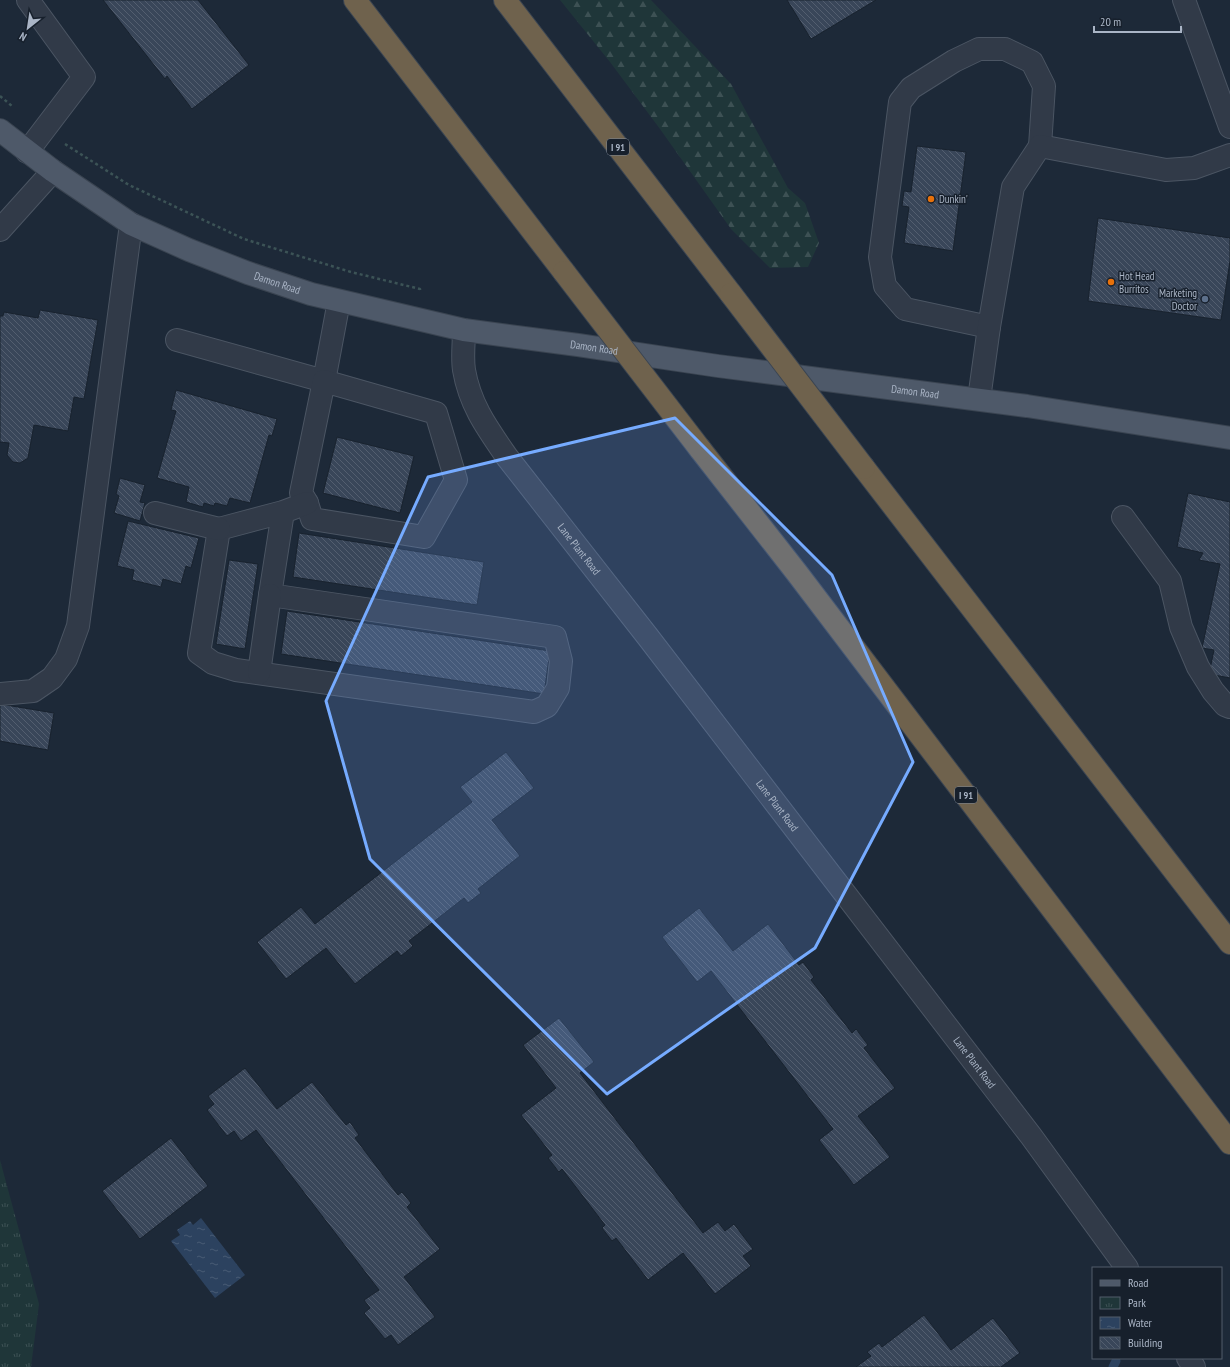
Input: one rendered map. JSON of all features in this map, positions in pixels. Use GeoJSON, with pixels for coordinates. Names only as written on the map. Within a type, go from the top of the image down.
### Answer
{"type":"FeatureCollection","features":[{"type":"Feature","properties":{"kind":"highway","name":"I 91"},"geometry":{"type":"LineString","coordinates":[[355,0],[845,636],[1230,1143]]}},
{"type":"Feature","properties":{"kind":"highway","name":"I 91"},"geometry":{"type":"LineString","coordinates":[[506,0],[1230,943]]}},
{"type":"Feature","properties":{"kind":"main road","name":"Damon Road"},"geometry":{"type":"LineString","coordinates":[[0,130],[53,171],[131,224],[248,273],[311,294],[464,330],[718,366],[978,399],[1230,438]]}},
{"type":"Feature","properties":{"kind":"street"},"geometry":{"type":"LineString","coordinates":[[27,152],[84,77],[28,0]]}},
{"type":"Feature","properties":{"kind":"street"},"geometry":{"type":"LineString","coordinates":[[1184,0],[1230,127]]}},
{"type":"Feature","properties":{"kind":"street"},"geometry":{"type":"LineString","coordinates":[[978,399],[1013,187],[1040,146],[1044,86],[1032,62],[1005,49],[978,49],[954,61],[911,88],[900,102],[880,257],[885,286],[905,309],[989,327]]}},
{"type":"Feature","properties":{"kind":"street"},"geometry":{"type":"LineString","coordinates":[[1040,146],[1166,170],[1194,168],[1230,155]]}},
{"type":"Feature","properties":{"kind":"street"},"geometry":{"type":"LineString","coordinates":[[0,230],[53,171]]}},
{"type":"Feature","properties":{"kind":"street"},"geometry":{"type":"LineString","coordinates":[[0,694],[34,691],[52,678],[66,659],[78,626],[131,224]]}},
{"type":"Feature","properties":{"kind":"street"},"geometry":{"type":"LineString","coordinates":[[177,340],[324,381],[436,414],[456,480],[424,537],[312,519],[307,503],[301,493],[324,381],[339,301]]}},
{"type":"Feature","properties":{"kind":"street","name":"Lane Plant Road"},"geometry":{"type":"LineString","coordinates":[[464,330],[464,369],[474,403],[479,416],[507,457],[719,729],[1017,1117],[1126,1267]]}},
{"type":"Feature","properties":{"kind":"street"},"geometry":{"type":"LineString","coordinates":[[155,512],[219,529],[283,512],[307,503]]}},
{"type":"Feature","properties":{"kind":"street"},"geometry":{"type":"LineString","coordinates":[[259,673],[283,512]]}},
{"type":"Feature","properties":{"kind":"street"},"geometry":{"type":"LineString","coordinates":[[1123,517],[1170,581],[1181,627],[1198,667],[1213,691],[1225,705],[1230,707]]}},
{"type":"Feature","properties":{"kind":"street"},"geometry":{"type":"LineString","coordinates":[[219,529],[199,653],[213,663],[236,670],[534,712],[547,706],[558,688],[561,661],[555,637],[270,595]]}},
{"type":"Feature","properties":{"kind":"path"},"geometry":{"type":"LineString","coordinates":[[0,96],[12,106]]}},
{"type":"Feature","properties":{"kind":"path"},"geometry":{"type":"LineString","coordinates":[[44,130],[129,185],[244,239],[351,272],[420,289],[416,318]]}},
{"type":"Feature","properties":{"kind":"highlighted area"},"geometry":{"type":"Polygon","coordinates":[[[675,418],[832,575],[913,762],[815,948],[607,1094],[370,859],[326,701],[428,477],[675,418]]]}},
{"type":"Feature","properties":{"kind":"green space"},"geometry":{"type":"Polygon","coordinates":[[[560,0],[651,0],[731,84],[788,188],[805,203],[819,243],[808,267],[770,268],[731,229],[610,62],[560,0]]]}},
{"type":"Feature","properties":{"kind":"green space"},"geometry":{"type":"Polygon","coordinates":[[[0,1160],[39,1304],[31,1367],[0,1367],[0,1160]]]}},
{"type":"Feature","properties":{"kind":"water"},"geometry":{"type":"Polygon","coordinates":[[[201,1218],[245,1275],[215,1298],[171,1241],[180,1235],[177,1230],[190,1221],[193,1225],[201,1218]]]}},
{"type":"Feature","properties":{"kind":"building"},"geometry":{"type":"Polygon","coordinates":[[[103,0],[198,0],[249,65],[192,109],[167,76],[165,79],[103,0]]]}},
{"type":"Feature","properties":{"kind":"building"},"geometry":{"type":"Polygon","coordinates":[[[787,0],[876,0],[811,39],[787,0]]]}},
{"type":"Feature","properties":{"kind":"building","name":"Dunkin'"},"geometry":{"type":"Polygon","coordinates":[[[917,146],[966,152],[953,251],[904,243],[909,207],[902,206],[904,191],[911,192],[917,146]]]}},
{"type":"Feature","properties":{"kind":"building"},"geometry":{"type":"Polygon","coordinates":[[[1098,218],[1230,238],[1230,261],[1221,320],[1088,301],[1098,218]]]}},
{"type":"Feature","properties":{"kind":"building"},"geometry":{"type":"Polygon","coordinates":[[[40,310],[98,320],[84,399],[74,397],[68,431],[34,425],[28,458],[20,463],[13,462],[7,455],[9,443],[0,442],[0,316],[3,316],[4,312],[38,318],[40,310]]]}},
{"type":"Feature","properties":{"kind":"building"},"geometry":{"type":"Polygon","coordinates":[[[176,390],[277,419],[272,436],[269,435],[250,503],[230,498],[227,506],[215,503],[214,506],[204,503],[203,507],[186,502],[189,487],[157,478],[176,411],[171,410],[176,390]]]}},
{"type":"Feature","properties":{"kind":"building"},"geometry":{"type":"Polygon","coordinates":[[[337,437],[414,456],[400,513],[323,493],[337,437]]]}},
{"type":"Feature","properties":{"kind":"building"},"geometry":{"type":"Polygon","coordinates":[[[120,478],[145,485],[140,502],[145,503],[140,521],[114,513],[119,496],[116,494],[120,478]]]}},
{"type":"Feature","properties":{"kind":"building"},"geometry":{"type":"Polygon","coordinates":[[[1188,493],[1230,502],[1230,678],[1209,674],[1214,650],[1202,648],[1220,564],[1199,560],[1203,553],[1177,547],[1188,493]]]}},
{"type":"Feature","properties":{"kind":"building"},"geometry":{"type":"Polygon","coordinates":[[[128,521],[199,538],[191,568],[186,566],[181,584],[163,579],[161,587],[132,580],[134,570],[117,566],[128,521]]]}},
{"type":"Feature","properties":{"kind":"building"},"geometry":{"type":"Polygon","coordinates":[[[299,533],[484,562],[477,605],[293,577],[299,533]]]}},
{"type":"Feature","properties":{"kind":"building"},"geometry":{"type":"Polygon","coordinates":[[[229,560],[258,564],[245,649],[216,644],[229,560]]]}},
{"type":"Feature","properties":{"kind":"building"},"geometry":{"type":"Polygon","coordinates":[[[287,611],[550,651],[544,694],[281,654],[287,611]]]}},
{"type":"Feature","properties":{"kind":"building"},"geometry":{"type":"Polygon","coordinates":[[[0,704],[54,713],[48,750],[0,741],[0,704]]]}},
{"type":"Feature","properties":{"kind":"building"},"geometry":{"type":"Polygon","coordinates":[[[506,752],[534,788],[492,820],[520,856],[478,889],[481,893],[468,903],[464,898],[409,941],[413,946],[401,956],[397,951],[355,984],[326,948],[286,979],[257,942],[301,907],[315,924],[472,802],[460,787],[506,752]]]}},
{"type":"Feature","properties":{"kind":"building"},"geometry":{"type":"Polygon","coordinates":[[[699,908],[733,951],[768,924],[799,965],[803,962],[814,977],[811,980],[852,1033],[856,1029],[868,1045],[864,1048],[895,1088],[858,1116],[890,1157],[854,1185],[819,1140],[833,1129],[711,971],[697,982],[662,937],[699,908]]]}},
{"type":"Feature","properties":{"kind":"building"},"geometry":{"type":"Polygon","coordinates":[[[559,1018],[594,1062],[580,1073],[703,1233],[718,1222],[725,1231],[734,1224],[753,1249],[743,1256],[751,1266],[715,1294],[683,1253],[648,1280],[616,1238],[612,1241],[602,1228],[605,1225],[562,1169],[559,1172],[548,1158],[552,1155],[521,1115],[556,1088],[523,1045],[559,1018]]]}},
{"type":"Feature","properties":{"kind":"building"},"geometry":{"type":"Polygon","coordinates":[[[245,1068],[277,1109],[312,1082],[346,1125],[350,1122],[359,1135],[355,1138],[398,1195],[402,1192],[411,1203],[407,1207],[440,1249],[404,1277],[435,1317],[398,1345],[391,1335],[385,1339],[364,1313],[370,1308],[364,1300],[379,1290],[256,1130],[241,1141],[234,1131],[227,1136],[207,1110],[214,1104],[208,1096],[245,1068]]]}},
{"type":"Feature","properties":{"kind":"building"},"geometry":{"type":"Polygon","coordinates":[[[171,1138],[208,1186],[140,1239],[102,1191],[171,1138]]]}},
{"type":"Feature","properties":{"kind":"building"},"geometry":{"type":"Polygon","coordinates":[[[924,1315],[951,1350],[993,1318],[1020,1353],[1001,1367],[856,1367],[871,1356],[867,1352],[879,1343],[882,1347],[924,1315]]]}},
{"type":"Feature","properties":{"kind":"waterway"},"geometry":{"type":"LineString","coordinates":[[1113,1367],[1116,1361]]}},
{"type":"Feature","properties":{"kind":"place","name":"Dunkin'"},"geometry":{"type":"Point","coordinates":[931,199]}},
{"type":"Feature","properties":{"kind":"place","name":"Hot Head Burritos"},"geometry":{"type":"Point","coordinates":[1111,282]}},
{"type":"Feature","properties":{"kind":"place","name":"Marketing Doctor"},"geometry":{"type":"Point","coordinates":[1205,299]}}]}
